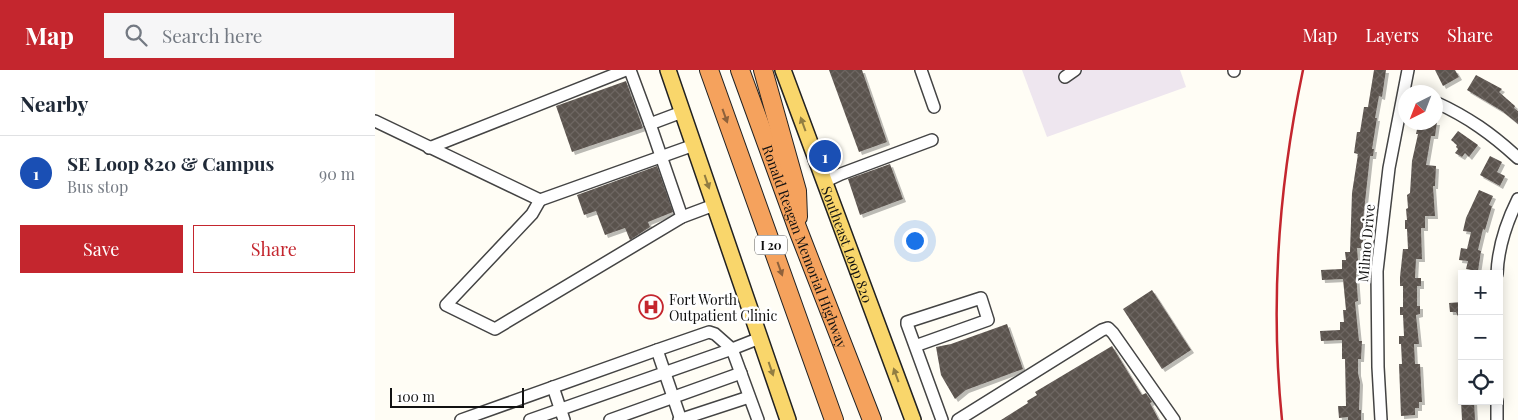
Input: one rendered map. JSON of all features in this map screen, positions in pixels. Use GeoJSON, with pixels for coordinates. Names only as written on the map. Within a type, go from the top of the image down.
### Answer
{"type":"FeatureCollection","features":[{"type":"Feature","properties":{"kind":"highway","name":"I 20"},"geometry":{"type":"LineString","coordinates":[[709,70],[834,420]]}},
{"type":"Feature","properties":{"kind":"highway","name":"Ronald Reagan Memorial Highway"},"geometry":{"type":"LineString","coordinates":[[740,70],[798,230],[872,420]]}},
{"type":"Feature","properties":{"kind":"highway"},"geometry":{"type":"LineString","coordinates":[[763,70],[797,191],[798,230]]}},
{"type":"Feature","properties":{"kind":"main road"},"geometry":{"type":"LineString","coordinates":[[668,70],[788,420]]}},
{"type":"Feature","properties":{"kind":"main road","name":"Southeast Loop 820"},"geometry":{"type":"LineString","coordinates":[[783,70],[913,420]]}},
{"type":"Feature","properties":{"kind":"street"},"geometry":{"type":"LineString","coordinates":[[429,148],[626,70]]}},
{"type":"Feature","properties":{"kind":"street"},"geometry":{"type":"LineString","coordinates":[[630,70],[682,217]]}},
{"type":"Feature","properties":{"kind":"street"},"geometry":{"type":"LineString","coordinates":[[921,70],[934,107]]}},
{"type":"Feature","properties":{"kind":"street"},"geometry":{"type":"LineString","coordinates":[[1065,77],[1075,70]]}},
{"type":"Feature","properties":{"kind":"street","name":"Milmo Drive"},"geometry":{"type":"LineString","coordinates":[[1406,85],[1408,70]]}},
{"type":"Feature","properties":{"kind":"street"},"geometry":{"type":"LineString","coordinates":[[1443,106],[1460,113],[1497,139],[1518,158]]}},
{"type":"Feature","properties":{"kind":"street"},"geometry":{"type":"LineString","coordinates":[[650,124],[682,112]]}},
{"type":"Feature","properties":{"kind":"street"},"geometry":{"type":"LineString","coordinates":[[375,121],[540,200]]}},
{"type":"Feature","properties":{"kind":"street","name":"Milmo Drive"},"geometry":{"type":"LineString","coordinates":[[1381,420],[1378,367],[1377,271],[1389,168],[1398,125]]}},
{"type":"Feature","properties":{"kind":"street"},"geometry":{"type":"LineString","coordinates":[[824,182],[933,140]]}},
{"type":"Feature","properties":{"kind":"street"},"geometry":{"type":"LineString","coordinates":[[694,146],[540,200],[532,214],[446,304],[495,329],[682,217],[714,205]]}},
{"type":"Feature","properties":{"kind":"street"},"geometry":{"type":"LineString","coordinates":[[1498,270],[1501,242],[1510,215],[1518,199]]}},
{"type":"Feature","properties":{"kind":"street"},"geometry":{"type":"LineString","coordinates":[[915,346],[988,320],[981,298],[909,321],[907,324],[915,346],[942,420]]}},
{"type":"Feature","properties":{"kind":"street"},"geometry":{"type":"LineString","coordinates":[[958,420],[1107,328],[1113,333],[1174,420]]}},
{"type":"Feature","properties":{"kind":"street"},"geometry":{"type":"LineString","coordinates":[[461,420],[709,332],[715,334],[732,349],[758,420]]}},
{"type":"Feature","properties":{"kind":"street"},"geometry":{"type":"LineString","coordinates":[[530,420],[562,414],[760,338]]}},
{"type":"Feature","properties":{"kind":"street"},"geometry":{"type":"LineString","coordinates":[[657,350],[681,420],[749,397]]}},
{"type":"Feature","properties":{"kind":"street"},"geometry":{"type":"LineString","coordinates":[[609,420],[741,373]]}},
{"type":"Feature","properties":{"kind":"street"},"geometry":{"type":"LineString","coordinates":[[553,387],[562,414]]}},
{"type":"Feature","properties":{"kind":"street"},"geometry":{"type":"LineString","coordinates":[[1497,405],[1497,420]]}},
{"type":"Feature","properties":{"kind":"shaded area"},"geometry":{"type":"Polygon","coordinates":[[[1022,70],[1180,70],[1186,87],[1047,137],[1022,70]]]}},
{"type":"Feature","properties":{"kind":"building"},"geometry":{"type":"Polygon","coordinates":[[[829,70],[862,70],[887,142],[859,152],[829,70]]]}},
{"type":"Feature","properties":{"kind":"building"},"geometry":{"type":"Polygon","coordinates":[[[1374,70],[1386,70],[1382,97],[1379,96],[1375,118],[1377,118],[1372,149],[1374,149],[1373,156],[1370,156],[1363,220],[1363,243],[1361,243],[1361,248],[1357,248],[1359,272],[1356,273],[1358,301],[1355,302],[1359,341],[1362,341],[1361,359],[1358,359],[1360,382],[1359,410],[1361,410],[1361,420],[1348,420],[1348,417],[1339,418],[1338,406],[1346,406],[1345,359],[1342,359],[1342,340],[1321,341],[1320,331],[1340,330],[1340,322],[1344,322],[1343,310],[1346,310],[1343,279],[1322,280],[1321,270],[1342,269],[1342,260],[1346,260],[1345,252],[1350,252],[1352,193],[1358,154],[1354,153],[1357,132],[1360,132],[1364,107],[1368,107],[1374,70]]]}},
{"type":"Feature","properties":{"kind":"building"},"geometry":{"type":"Polygon","coordinates":[[[1435,70],[1455,70],[1459,77],[1442,85],[1435,70]]]}},
{"type":"Feature","properties":{"kind":"building"},"geometry":{"type":"Polygon","coordinates":[[[1476,75],[1502,89],[1499,92],[1518,111],[1518,124],[1502,111],[1467,90],[1476,75]]]}},
{"type":"Feature","properties":{"kind":"building"},"geometry":{"type":"Polygon","coordinates":[[[626,81],[643,128],[572,152],[556,106],[626,81]]]}},
{"type":"Feature","properties":{"kind":"building"},"geometry":{"type":"Polygon","coordinates":[[[1417,130],[1436,130],[1435,136],[1431,136],[1426,165],[1436,166],[1435,186],[1433,186],[1435,216],[1425,216],[1425,228],[1421,228],[1422,259],[1416,259],[1415,278],[1421,278],[1421,286],[1417,286],[1417,306],[1420,306],[1420,314],[1416,315],[1419,344],[1414,344],[1415,364],[1420,364],[1422,402],[1419,402],[1419,408],[1415,408],[1415,415],[1401,416],[1399,364],[1402,364],[1399,336],[1404,336],[1403,315],[1400,315],[1400,307],[1403,307],[1403,286],[1400,286],[1400,277],[1403,249],[1408,249],[1405,220],[1407,220],[1407,195],[1410,193],[1412,161],[1418,134],[1416,134],[1417,130]]]}},
{"type":"Feature","properties":{"kind":"building"},"geometry":{"type":"Polygon","coordinates":[[[1458,131],[1478,145],[1469,157],[1465,153],[1462,157],[1455,153],[1458,149],[1457,145],[1451,140],[1458,131]]]}},
{"type":"Feature","properties":{"kind":"building"},"geometry":{"type":"Polygon","coordinates":[[[1490,156],[1502,162],[1497,172],[1505,176],[1500,186],[1480,175],[1490,156]]]}},
{"type":"Feature","properties":{"kind":"building"},"geometry":{"type":"Polygon","coordinates":[[[890,164],[903,199],[860,215],[848,179],[890,164]]]}},
{"type":"Feature","properties":{"kind":"building"},"geometry":{"type":"Polygon","coordinates":[[[657,166],[673,212],[648,222],[650,227],[630,240],[625,228],[605,235],[596,211],[584,215],[577,195],[657,166]]]}},
{"type":"Feature","properties":{"kind":"building"},"geometry":{"type":"Polygon","coordinates":[[[1479,190],[1493,196],[1489,205],[1492,206],[1485,230],[1483,229],[1478,250],[1481,251],[1478,270],[1466,269],[1468,261],[1459,260],[1461,248],[1467,249],[1471,232],[1463,231],[1466,218],[1479,190]]]}},
{"type":"Feature","properties":{"kind":"building"},"geometry":{"type":"Polygon","coordinates":[[[1152,290],[1191,350],[1162,369],[1123,309],[1152,290]]]}},
{"type":"Feature","properties":{"kind":"building"},"geometry":{"type":"Polygon","coordinates":[[[1458,302],[1458,316],[1456,312],[1450,312],[1449,303],[1458,302]]]}},
{"type":"Feature","properties":{"kind":"building"},"geometry":{"type":"Polygon","coordinates":[[[1007,324],[1023,369],[966,390],[955,399],[941,375],[936,347],[951,344],[1007,324]]]}},
{"type":"Feature","properties":{"kind":"building"},"geometry":{"type":"Polygon","coordinates":[[[1112,346],[1142,395],[1146,393],[1152,402],[1150,403],[1159,420],[1001,420],[1028,403],[1027,401],[1037,395],[1035,392],[1112,346]]]}},
{"type":"Feature","properties":{"kind":"building"},"geometry":{"type":"Polygon","coordinates":[[[1461,405],[1474,405],[1475,420],[1462,420],[1461,405]]]}},
{"type":"Feature","properties":{"kind":"railway"},"geometry":{"type":"LineString","coordinates":[[1282,420],[1277,332],[1279,244],[1288,156],[1303,70]]}},
{"type":"Feature","properties":{"kind":"place","name":"SE Loop 820 & Campus"},"geometry":{"type":"Point","coordinates":[825,156]}},
{"type":"Feature","properties":{"kind":"place","name":"Fort Worth Outpatient Clinic"},"geometry":{"type":"Point","coordinates":[651,307]}}]}
